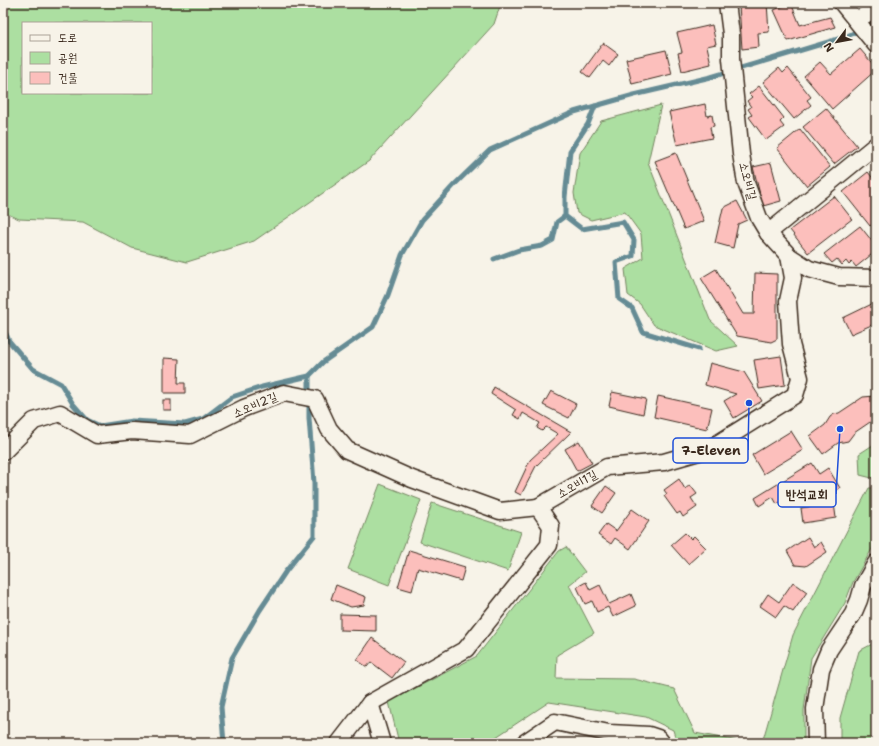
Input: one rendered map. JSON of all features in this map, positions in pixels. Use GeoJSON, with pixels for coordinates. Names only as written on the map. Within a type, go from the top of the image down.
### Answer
{"type":"FeatureCollection","features":[{"type":"Feature","properties":{"kind":"street","name":"소오비길"},"geometry":{"type":"LineString","coordinates":[[728,3],[731,34],[731,59],[746,183],[759,218],[768,233],[789,256],[809,269],[839,277],[876,278]]}},
{"type":"Feature","properties":{"kind":"street"},"geometry":{"type":"LineString","coordinates":[[842,3],[875,43]]}},
{"type":"Feature","properties":{"kind":"street"},"geometry":{"type":"LineString","coordinates":[[856,20],[876,9]]}},
{"type":"Feature","properties":{"kind":"street"},"geometry":{"type":"LineString","coordinates":[[768,233],[876,145]]}},
{"type":"Feature","properties":{"kind":"street","name":"소오비1길"},"geometry":{"type":"LineString","coordinates":[[538,507],[607,467],[664,462],[709,449],[795,395],[800,378],[791,344],[788,301],[793,278],[789,256]]}},
{"type":"Feature","properties":{"kind":"street","name":"소오비2길"},"geometry":{"type":"LineString","coordinates":[[3,452],[34,421],[60,413],[96,435],[132,431],[190,435],[244,408],[284,393],[315,399],[329,428],[347,450],[412,479],[500,511],[538,507]]}},
{"type":"Feature","properties":{"kind":"street"},"geometry":{"type":"LineString","coordinates":[[339,743],[370,703],[466,648],[549,545],[551,526],[538,507]]}},
{"type":"Feature","properties":{"kind":"street"},"geometry":{"type":"LineString","coordinates":[[816,743],[815,709],[821,669],[829,650],[853,614],[863,586],[876,563]]}},
{"type":"Feature","properties":{"kind":"street"},"geometry":{"type":"LineString","coordinates":[[370,703],[382,743]]}},
{"type":"Feature","properties":{"kind":"street"},"geometry":{"type":"LineString","coordinates":[[524,743],[555,722],[609,733],[648,735],[658,738],[662,743]]}},
{"type":"Feature","properties":{"kind":"green space"},"geometry":{"type":"Polygon","coordinates":[[[3,3],[501,3],[494,24],[369,161],[254,241],[187,262],[132,248],[83,222],[19,219],[3,212],[3,3]]]}},
{"type":"Feature","properties":{"kind":"green space"},"geometry":{"type":"Polygon","coordinates":[[[661,105],[648,162],[710,320],[738,346],[716,351],[654,325],[640,304],[628,295],[625,269],[643,258],[641,234],[625,212],[591,220],[577,213],[574,193],[580,153],[601,121],[661,105]]]}},
{"type":"Feature","properties":{"kind":"green space"},"geometry":{"type":"Polygon","coordinates":[[[876,443],[876,479],[860,475],[859,454],[876,443]]]}},
{"type":"Feature","properties":{"kind":"green space"},"geometry":{"type":"Polygon","coordinates":[[[380,484],[421,500],[389,585],[348,569],[380,484]]]}},
{"type":"Feature","properties":{"kind":"green space"},"geometry":{"type":"Polygon","coordinates":[[[869,488],[876,488],[876,542],[853,582],[845,603],[811,658],[804,710],[804,743],[762,743],[793,635],[869,488]]]}},
{"type":"Feature","properties":{"kind":"green space"},"geometry":{"type":"Polygon","coordinates":[[[432,503],[521,532],[508,571],[420,542],[432,503]]]}},
{"type":"Feature","properties":{"kind":"green space"},"geometry":{"type":"Polygon","coordinates":[[[566,547],[585,572],[569,585],[594,633],[557,655],[556,678],[634,679],[674,689],[695,733],[749,743],[677,743],[673,730],[646,717],[549,702],[487,743],[399,743],[389,702],[477,656],[559,551],[566,547]]]}},
{"type":"Feature","properties":{"kind":"green space"},"geometry":{"type":"Polygon","coordinates":[[[876,642],[876,743],[840,743],[840,718],[859,651],[876,642]]]}},
{"type":"Feature","properties":{"kind":"building"},"geometry":{"type":"Polygon","coordinates":[[[767,3],[769,32],[758,33],[759,47],[742,49],[739,5],[767,3]]]}},
{"type":"Feature","properties":{"kind":"building"},"geometry":{"type":"Polygon","coordinates":[[[791,3],[800,25],[830,17],[835,27],[788,41],[774,10],[791,3]]]}},
{"type":"Feature","properties":{"kind":"building"},"geometry":{"type":"Polygon","coordinates":[[[712,25],[716,44],[707,46],[711,64],[682,71],[678,53],[682,52],[677,33],[712,25]]]}},
{"type":"Feature","properties":{"kind":"building"},"geometry":{"type":"Polygon","coordinates":[[[603,43],[618,54],[609,66],[603,61],[590,78],[582,72],[603,43]]]}},
{"type":"Feature","properties":{"kind":"building"},"geometry":{"type":"Polygon","coordinates":[[[860,49],[876,68],[876,70],[832,109],[804,76],[820,62],[831,74],[860,49]]]}},
{"type":"Feature","properties":{"kind":"building"},"geometry":{"type":"Polygon","coordinates":[[[666,50],[672,74],[632,84],[626,59],[666,50]]]}},
{"type":"Feature","properties":{"kind":"building"},"geometry":{"type":"Polygon","coordinates":[[[779,68],[783,73],[788,68],[811,97],[807,100],[811,105],[794,119],[763,82],[779,68]]]}},
{"type":"Feature","properties":{"kind":"building"},"geometry":{"type":"Polygon","coordinates":[[[759,86],[784,118],[780,122],[784,127],[766,140],[749,117],[752,115],[748,109],[751,107],[747,101],[752,97],[749,94],[759,86]]]}},
{"type":"Feature","properties":{"kind":"building"},"geometry":{"type":"Polygon","coordinates":[[[705,104],[707,116],[712,115],[714,126],[710,127],[712,138],[677,145],[669,112],[705,104]]]}},
{"type":"Feature","properties":{"kind":"building"},"geometry":{"type":"Polygon","coordinates":[[[826,108],[857,146],[834,164],[803,127],[826,108]]]}},
{"type":"Feature","properties":{"kind":"building"},"geometry":{"type":"Polygon","coordinates":[[[800,129],[830,167],[807,186],[777,148],[800,129]]]}},
{"type":"Feature","properties":{"kind":"building"},"geometry":{"type":"Polygon","coordinates":[[[676,153],[704,221],[684,229],[655,161],[676,153]]]}},
{"type":"Feature","properties":{"kind":"building"},"geometry":{"type":"Polygon","coordinates":[[[771,163],[781,201],[763,206],[753,167],[771,163]]]}},
{"type":"Feature","properties":{"kind":"building"},"geometry":{"type":"Polygon","coordinates":[[[868,172],[876,182],[876,221],[870,226],[843,192],[868,172]]]}},
{"type":"Feature","properties":{"kind":"building"},"geometry":{"type":"Polygon","coordinates":[[[834,196],[852,219],[808,253],[790,230],[834,196]]]}},
{"type":"Feature","properties":{"kind":"building"},"geometry":{"type":"Polygon","coordinates":[[[737,201],[747,220],[738,224],[733,248],[715,243],[723,208],[737,201]]]}},
{"type":"Feature","properties":{"kind":"building"},"geometry":{"type":"Polygon","coordinates":[[[860,226],[876,246],[876,251],[856,267],[852,262],[849,265],[846,261],[842,265],[837,259],[832,263],[824,254],[860,226]]]}},
{"type":"Feature","properties":{"kind":"building"},"geometry":{"type":"Polygon","coordinates":[[[716,269],[743,314],[754,314],[755,273],[777,274],[777,339],[771,342],[737,336],[701,278],[716,269]]]}},
{"type":"Feature","properties":{"kind":"building"},"geometry":{"type":"Polygon","coordinates":[[[876,302],[876,323],[851,334],[843,318],[876,302]]]}},
{"type":"Feature","properties":{"kind":"building"},"geometry":{"type":"Polygon","coordinates":[[[781,356],[785,385],[759,389],[754,360],[781,356]]]}},
{"type":"Feature","properties":{"kind":"building"},"geometry":{"type":"Polygon","coordinates":[[[164,358],[179,359],[178,383],[185,383],[185,393],[164,393],[164,358]]]}},
{"type":"Feature","properties":{"kind":"building"},"geometry":{"type":"Polygon","coordinates":[[[710,363],[744,372],[762,401],[734,418],[724,401],[736,394],[705,385],[710,363]]]}},
{"type":"Feature","properties":{"kind":"building"},"geometry":{"type":"Polygon","coordinates":[[[494,387],[571,432],[536,466],[521,495],[515,492],[530,460],[558,434],[546,427],[542,431],[537,428],[540,423],[523,413],[520,419],[513,415],[516,410],[491,394],[494,387]]]}},
{"type":"Feature","properties":{"kind":"building"},"geometry":{"type":"Polygon","coordinates":[[[551,391],[576,404],[569,418],[543,405],[551,391]]]}},
{"type":"Feature","properties":{"kind":"building"},"geometry":{"type":"Polygon","coordinates":[[[612,392],[646,399],[643,414],[609,406],[612,392]]]}},
{"type":"Feature","properties":{"kind":"building"},"geometry":{"type":"Polygon","coordinates":[[[658,396],[712,408],[707,429],[654,417],[658,396]]]}},
{"type":"Feature","properties":{"kind":"building"},"geometry":{"type":"Polygon","coordinates":[[[875,396],[876,418],[854,433],[848,441],[838,443],[823,454],[810,436],[825,425],[834,414],[839,413],[863,397],[875,396]]]}},
{"type":"Feature","properties":{"kind":"building"},"geometry":{"type":"Polygon","coordinates":[[[163,400],[171,400],[171,410],[163,410],[163,400]]]}},
{"type":"Feature","properties":{"kind":"building"},"geometry":{"type":"Polygon","coordinates":[[[791,431],[803,450],[763,474],[752,455],[791,431]]]}},
{"type":"Feature","properties":{"kind":"building"},"geometry":{"type":"Polygon","coordinates":[[[579,441],[592,463],[577,471],[565,449],[579,441]]]}},
{"type":"Feature","properties":{"kind":"building"},"geometry":{"type":"Polygon","coordinates":[[[812,463],[819,474],[828,468],[840,488],[826,497],[803,498],[799,490],[777,504],[773,497],[759,506],[755,498],[812,463]]]}},
{"type":"Feature","properties":{"kind":"building"},"geometry":{"type":"Polygon","coordinates":[[[679,479],[685,489],[690,485],[697,494],[691,498],[697,507],[683,517],[680,512],[677,514],[664,496],[667,494],[664,490],[679,479]]]}},
{"type":"Feature","properties":{"kind":"building"},"geometry":{"type":"Polygon","coordinates":[[[606,486],[616,493],[602,513],[592,506],[606,486]]]}},
{"type":"Feature","properties":{"kind":"building"},"geometry":{"type":"Polygon","coordinates":[[[834,503],[836,518],[803,523],[801,508],[834,503]]]}},
{"type":"Feature","properties":{"kind":"building"},"geometry":{"type":"Polygon","coordinates":[[[632,509],[649,521],[630,549],[615,538],[611,544],[598,535],[606,524],[616,531],[632,509]]]}},
{"type":"Feature","properties":{"kind":"building"},"geometry":{"type":"Polygon","coordinates":[[[685,533],[691,539],[694,536],[706,548],[688,564],[671,545],[685,533]]]}},
{"type":"Feature","properties":{"kind":"building"},"geometry":{"type":"Polygon","coordinates":[[[808,537],[814,547],[821,542],[827,552],[806,566],[795,565],[787,551],[808,537]]]}},
{"type":"Feature","properties":{"kind":"building"},"geometry":{"type":"Polygon","coordinates":[[[409,550],[465,567],[461,581],[418,568],[412,591],[398,587],[409,550]]]}},
{"type":"Feature","properties":{"kind":"building"},"geometry":{"type":"Polygon","coordinates":[[[586,582],[590,590],[600,585],[609,604],[631,594],[636,606],[613,617],[608,607],[597,612],[592,601],[585,604],[577,587],[586,582]]]}},
{"type":"Feature","properties":{"kind":"building"},"geometry":{"type":"Polygon","coordinates":[[[793,582],[807,592],[793,612],[784,606],[776,617],[760,606],[768,594],[779,602],[793,582]]]}},
{"type":"Feature","properties":{"kind":"building"},"geometry":{"type":"Polygon","coordinates":[[[336,585],[366,597],[364,605],[351,607],[331,599],[336,585]]]}},
{"type":"Feature","properties":{"kind":"building"},"geometry":{"type":"Polygon","coordinates":[[[340,614],[376,615],[376,631],[340,630],[340,614]]]}},
{"type":"Feature","properties":{"kind":"building"},"geometry":{"type":"Polygon","coordinates":[[[372,638],[404,662],[392,678],[371,662],[367,667],[357,660],[372,638]]]}},
{"type":"Feature","properties":{"kind":"waterway"},"geometry":{"type":"LineString","coordinates":[[3,327],[9,341],[33,369],[61,384],[73,404],[87,420],[100,426],[132,421],[185,424],[203,419],[232,397],[262,387],[309,376],[323,362],[373,327],[388,295],[402,255],[422,220],[455,184],[490,150],[574,112],[634,95],[711,77],[845,37],[876,23]]}},
{"type":"Feature","properties":{"kind":"waterway"},"geometry":{"type":"LineString","coordinates":[[595,106],[588,124],[570,151],[565,197],[565,216],[582,229],[623,222],[634,240],[633,256],[616,262],[619,299],[632,308],[643,332],[699,349]]}},
{"type":"Feature","properties":{"kind":"waterway"},"geometry":{"type":"LineString","coordinates":[[494,259],[519,250],[542,246],[553,240],[557,222],[565,216]]}},
{"type":"Feature","properties":{"kind":"waterway"},"geometry":{"type":"LineString","coordinates":[[224,743],[221,707],[232,658],[260,610],[286,571],[314,536],[314,483],[309,418],[309,376]]}},
{"type":"Feature","properties":{"kind":"place","name":"7-Eleven"},"geometry":{"type":"Point","coordinates":[749,403]}},
{"type":"Feature","properties":{"kind":"place","name":"반석교회"},"geometry":{"type":"Point","coordinates":[840,429]}}]}
